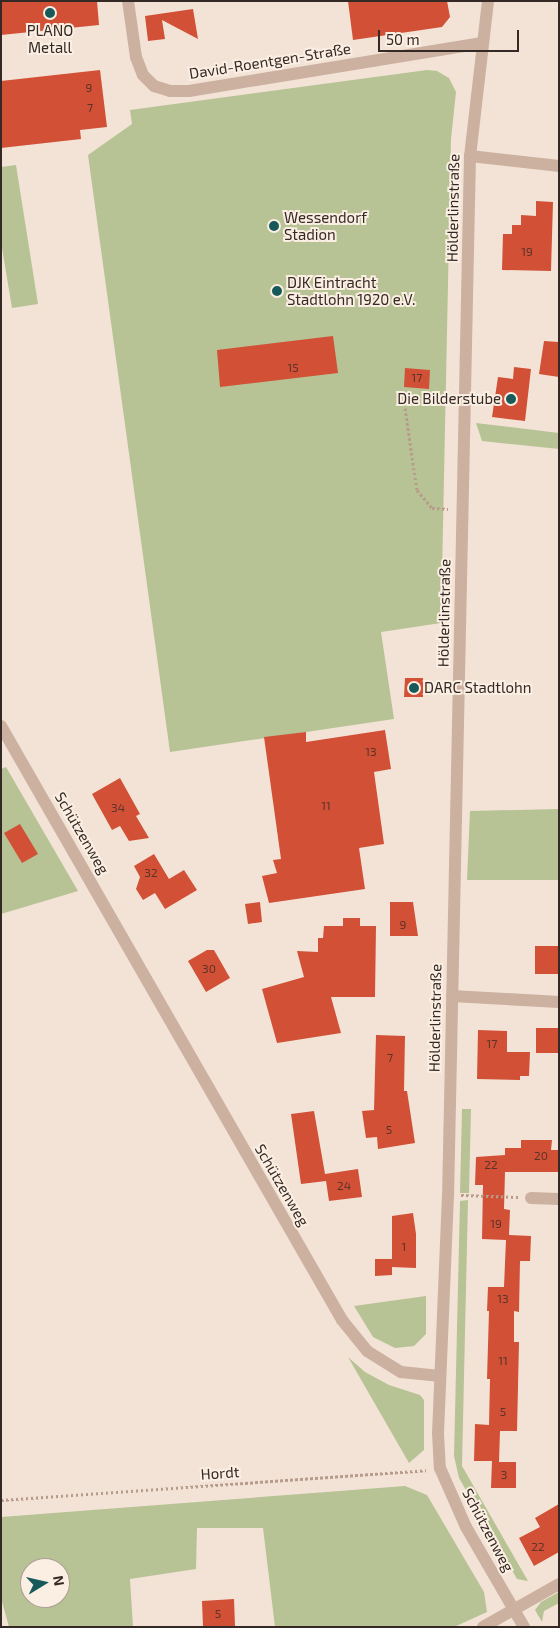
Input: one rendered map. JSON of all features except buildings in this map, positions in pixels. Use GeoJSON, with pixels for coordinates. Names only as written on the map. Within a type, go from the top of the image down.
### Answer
{"type":"FeatureCollection","features":[{"type":"Feature","properties":{"kind":"street","name":"David-Roentgen-Straße"},"geometry":{"type":"LineString","coordinates":[[128,1],[136,57],[143,75],[154,86],[170,91],[190,91],[482,43]]}},
{"type":"Feature","properties":{"kind":"street","name":"Hölderlinstraße"},"geometry":{"type":"LineString","coordinates":[[440,1376],[448,1195],[470,156],[488,1]]}},
{"type":"Feature","properties":{"kind":"street"},"geometry":{"type":"LineString","coordinates":[[470,156],[559,166]]}},
{"type":"Feature","properties":{"kind":"street","name":"Schützenweg"},"geometry":{"type":"LineString","coordinates":[[1,726],[342,1320],[367,1351],[401,1372],[440,1376],[440,1468],[466,1527],[524,1627]]}},
{"type":"Feature","properties":{"kind":"street"},"geometry":{"type":"LineString","coordinates":[[452,996],[559,1002]]}},
{"type":"Feature","properties":{"kind":"street"},"geometry":{"type":"LineString","coordinates":[[531,1198],[559,1198]]}},
{"type":"Feature","properties":{"kind":"street"},"geometry":{"type":"LineString","coordinates":[[483,1627],[559,1584]]}},
{"type":"Feature","properties":{"kind":"path"},"geometry":{"type":"LineString","coordinates":[[405,408],[417,490],[432,508],[462,510]]}},
{"type":"Feature","properties":{"kind":"path"},"geometry":{"type":"LineString","coordinates":[[448,1195],[531,1198]]}},
{"type":"Feature","properties":{"kind":"path","name":"Hordt"},"geometry":{"type":"LineString","coordinates":[[1,1500],[440,1468]]}},
{"type":"Feature","properties":{"kind":"green space","name":"DJK Eintracht Stadtlohn 1920 e.V."},"geometry":{"type":"Polygon","coordinates":[[[427,70],[437,71],[449,78],[456,92],[451,139],[441,623],[381,632],[394,719],[170,752],[88,155],[132,124],[130,110],[427,70]]]}},
{"type":"Feature","properties":{"kind":"green space"},"geometry":{"type":"Polygon","coordinates":[[[16,165],[38,304],[12,308],[1,242],[1,167],[16,165]]]}},
{"type":"Feature","properties":{"kind":"green space"},"geometry":{"type":"Polygon","coordinates":[[[476,423],[559,433],[559,449],[482,441],[476,423]]]}},
{"type":"Feature","properties":{"kind":"green space"},"geometry":{"type":"Polygon","coordinates":[[[6,767],[78,891],[1,914],[1,769],[6,767]]]}},
{"type":"Feature","properties":{"kind":"green space"},"geometry":{"type":"Polygon","coordinates":[[[559,809],[559,880],[467,880],[470,811],[559,809]]]}},
{"type":"Feature","properties":{"kind":"green space"},"geometry":{"type":"Polygon","coordinates":[[[462,1109],[471,1109],[469,1193],[460,1193],[462,1109]]]}},
{"type":"Feature","properties":{"kind":"green space"},"geometry":{"type":"Polygon","coordinates":[[[468,1200],[462,1466],[528,1581],[517,1579],[459,1478],[454,1456],[460,1201],[468,1200]]]}},
{"type":"Feature","properties":{"kind":"green space"},"geometry":{"type":"Polygon","coordinates":[[[426,1296],[426,1334],[414,1346],[395,1348],[373,1337],[354,1306],[426,1296]]]}},
{"type":"Feature","properties":{"kind":"green space"},"geometry":{"type":"Polygon","coordinates":[[[348,1357],[365,1372],[389,1385],[420,1395],[424,1400],[424,1450],[409,1463],[348,1357]]]}},
{"type":"Feature","properties":{"kind":"green space"},"geometry":{"type":"Polygon","coordinates":[[[405,1486],[427,1495],[484,1592],[487,1612],[454,1627],[275,1627],[263,1528],[197,1528],[196,1569],[130,1579],[133,1627],[9,1627],[1,1598],[1,1517],[405,1486]]]}},
{"type":"Feature","properties":{"kind":"green space"},"geometry":{"type":"Polygon","coordinates":[[[559,1592],[559,1603],[544,1611],[542,1622],[535,1610],[541,1602],[559,1592]]]}},
{"type":"Feature","properties":{"kind":"place","name":"PLANO Metall"},"geometry":{"type":"Point","coordinates":[50,13]}},
{"type":"Feature","properties":{"kind":"place","name":"Wessendorf Stadion"},"geometry":{"type":"Point","coordinates":[274,226]}},
{"type":"Feature","properties":{"kind":"place","name":"DJK Eintracht Stadtlohn 1920 e.V."},"geometry":{"type":"Point","coordinates":[277,291]}},
{"type":"Feature","properties":{"kind":"place","name":"Die Bilderstube"},"geometry":{"type":"Point","coordinates":[511,399]}},
{"type":"Feature","properties":{"kind":"place","name":"DARC Stadtlohn"},"geometry":{"type":"Point","coordinates":[414,688]}}]}
